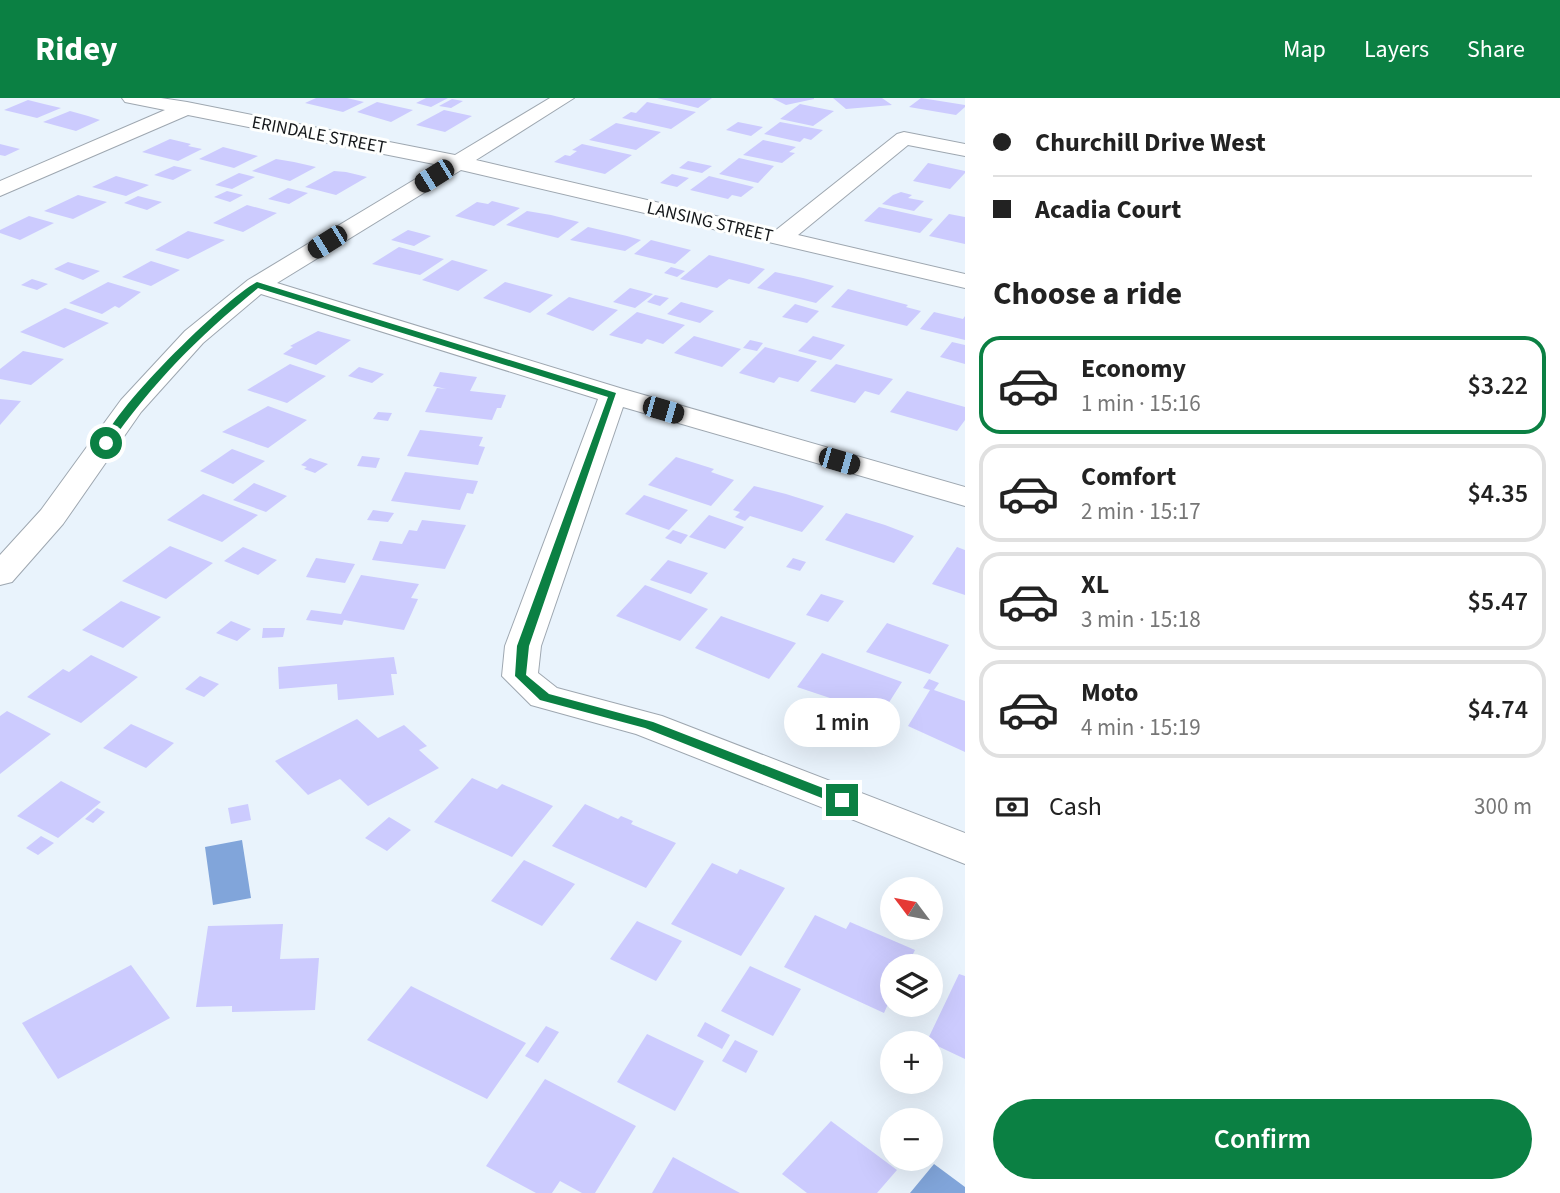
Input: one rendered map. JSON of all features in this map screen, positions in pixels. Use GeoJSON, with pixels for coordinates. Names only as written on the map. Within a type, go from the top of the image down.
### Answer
{"type":"FeatureCollection","features":[{"type":"Feature","properties":{"kind":"street","name":"ERINDALE STREET"},"geometry":{"type":"LineString","coordinates":[[132,98],[456,162]]}},
{"type":"Feature","properties":{"kind":"street"},"geometry":{"type":"LineString","coordinates":[[0,189],[209,98]]}},
{"type":"Feature","properties":{"kind":"street"},"geometry":{"type":"LineString","coordinates":[[0,575],[52,517],[131,406],[194,337],[257,285],[564,98]]}},
{"type":"Feature","properties":{"kind":"street"},"geometry":{"type":"LineString","coordinates":[[780,238],[904,138],[965,150]]}},
{"type":"Feature","properties":{"kind":"street","name":"LANSING STREET"},"geometry":{"type":"LineString","coordinates":[[456,162],[965,281]]}},
{"type":"Feature","properties":{"kind":"street"},"geometry":{"type":"LineString","coordinates":[[257,285],[613,395],[965,497]]}},
{"type":"Feature","properties":{"kind":"street"},"geometry":{"type":"LineString","coordinates":[[613,395],[523,646],[520,676],[544,697],[649,725],[965,849]]}},
{"type":"Feature","properties":{"kind":"water"},"geometry":{"type":"Polygon","coordinates":[[[242,840],[251,898],[213,905],[205,847],[242,840]]]}},
{"type":"Feature","properties":{"kind":"water"},"geometry":{"type":"Polygon","coordinates":[[[928,1171],[943,1171],[965,1187],[965,1193],[910,1193],[928,1171]]]}},
{"type":"Feature","properties":{"kind":"building"},"geometry":{"type":"Polygon","coordinates":[[[316,98],[347,98],[364,102],[343,112],[305,103],[316,98]]]}},
{"type":"Feature","properties":{"kind":"building"},"geometry":{"type":"Polygon","coordinates":[[[426,98],[448,98],[431,107],[416,103],[426,98]]]}},
{"type":"Feature","properties":{"kind":"building"},"geometry":{"type":"Polygon","coordinates":[[[657,98],[712,98],[698,108],[657,98]]]}},
{"type":"Feature","properties":{"kind":"building"},"geometry":{"type":"Polygon","coordinates":[[[772,98],[814,98],[814,99],[786,105],[772,98]]]}},
{"type":"Feature","properties":{"kind":"building"},"geometry":{"type":"Polygon","coordinates":[[[833,98],[882,98],[892,105],[846,109],[833,98]]]}},
{"type":"Feature","properties":{"kind":"building"},"geometry":{"type":"Polygon","coordinates":[[[921,98],[965,107],[956,115],[909,107],[921,98]]]}},
{"type":"Feature","properties":{"kind":"building"},"geometry":{"type":"Polygon","coordinates":[[[452,99],[463,101],[451,108],[439,106],[452,99]]]}},
{"type":"Feature","properties":{"kind":"building"},"geometry":{"type":"Polygon","coordinates":[[[28,100],[61,108],[37,118],[4,110],[28,100]]]}},
{"type":"Feature","properties":{"kind":"building"},"geometry":{"type":"Polygon","coordinates":[[[377,102],[413,110],[391,122],[357,112],[377,102]]]}},
{"type":"Feature","properties":{"kind":"building"},"geometry":{"type":"Polygon","coordinates":[[[647,102],[696,112],[671,129],[622,118],[631,112],[636,113],[647,102]]]}},
{"type":"Feature","properties":{"kind":"building"},"geometry":{"type":"Polygon","coordinates":[[[800,104],[834,111],[813,126],[780,119],[800,104]]]}},
{"type":"Feature","properties":{"kind":"building"},"geometry":{"type":"Polygon","coordinates":[[[444,110],[472,116],[445,132],[416,125],[444,110]]]}},
{"type":"Feature","properties":{"kind":"building"},"geometry":{"type":"Polygon","coordinates":[[[70,111],[100,120],[76,131],[43,122],[70,111]]]}},
{"type":"Feature","properties":{"kind":"building"},"geometry":{"type":"Polygon","coordinates":[[[738,122],[763,127],[751,136],[726,130],[738,122]]]}},
{"type":"Feature","properties":{"kind":"building"},"geometry":{"type":"Polygon","coordinates":[[[780,122],[823,130],[811,140],[804,138],[800,142],[764,134],[780,122]]]}},
{"type":"Feature","properties":{"kind":"building"},"geometry":{"type":"Polygon","coordinates":[[[616,123],[661,132],[636,150],[589,140],[616,123]]]}},
{"type":"Feature","properties":{"kind":"building"},"geometry":{"type":"Polygon","coordinates":[[[170,139],[202,149],[178,161],[142,152],[170,139]]]}},
{"type":"Feature","properties":{"kind":"building"},"geometry":{"type":"Polygon","coordinates":[[[763,140],[796,147],[789,152],[795,153],[782,163],[743,155],[763,140]]]}},
{"type":"Feature","properties":{"kind":"building"},"geometry":{"type":"Polygon","coordinates":[[[0,144],[20,149],[5,156],[0,155],[0,144]]]}},
{"type":"Feature","properties":{"kind":"building"},"geometry":{"type":"Polygon","coordinates":[[[582,144],[632,155],[605,174],[554,162],[565,155],[570,156],[577,151],[572,150],[582,144]]]}},
{"type":"Feature","properties":{"kind":"building"},"geometry":{"type":"Polygon","coordinates":[[[223,147],[258,156],[234,168],[199,159],[223,147]]]}},
{"type":"Feature","properties":{"kind":"building"},"geometry":{"type":"Polygon","coordinates":[[[739,158],[774,166],[758,183],[719,174],[739,158]]]}},
{"type":"Feature","properties":{"kind":"building"},"geometry":{"type":"Polygon","coordinates":[[[276,159],[316,167],[290,181],[252,171],[276,159]]]}},
{"type":"Feature","properties":{"kind":"building"},"geometry":{"type":"Polygon","coordinates":[[[688,161],[712,166],[702,173],[679,168],[688,161]]]}},
{"type":"Feature","properties":{"kind":"building"},"geometry":{"type":"Polygon","coordinates":[[[928,163],[965,173],[950,189],[913,181],[928,163]]]}},
{"type":"Feature","properties":{"kind":"building"},"geometry":{"type":"Polygon","coordinates":[[[174,166],[192,170],[173,180],[154,175],[174,166]]]}},
{"type":"Feature","properties":{"kind":"building"},"geometry":{"type":"Polygon","coordinates":[[[334,171],[367,177],[336,195],[305,187],[334,171]]]}},
{"type":"Feature","properties":{"kind":"building"},"geometry":{"type":"Polygon","coordinates":[[[239,173],[255,177],[232,189],[215,185],[239,173]]]}},
{"type":"Feature","properties":{"kind":"building"},"geometry":{"type":"Polygon","coordinates":[[[672,174],[689,178],[677,187],[660,183],[672,174]]]}},
{"type":"Feature","properties":{"kind":"building"},"geometry":{"type":"Polygon","coordinates":[[[116,176],[149,185],[126,196],[92,187],[116,176]]]}},
{"type":"Feature","properties":{"kind":"building"},"geometry":{"type":"Polygon","coordinates":[[[709,176],[754,187],[741,197],[732,195],[728,199],[690,190],[709,176]]]}},
{"type":"Feature","properties":{"kind":"building"},"geometry":{"type":"Polygon","coordinates":[[[288,188],[308,193],[289,204],[268,199],[288,188]]]}},
{"type":"Feature","properties":{"kind":"building"},"geometry":{"type":"Polygon","coordinates":[[[227,191],[243,195],[230,202],[214,197],[227,191]]]}},
{"type":"Feature","properties":{"kind":"building"},"geometry":{"type":"Polygon","coordinates":[[[901,192],[912,195],[908,198],[924,201],[914,211],[882,204],[901,192]]]}},
{"type":"Feature","properties":{"kind":"building"},"geometry":{"type":"Polygon","coordinates":[[[78,195],[107,202],[73,219],[44,211],[78,195]]]}},
{"type":"Feature","properties":{"kind":"building"},"geometry":{"type":"Polygon","coordinates":[[[138,196],[162,202],[147,210],[124,203],[138,196]]]}},
{"type":"Feature","properties":{"kind":"building"},"geometry":{"type":"Polygon","coordinates":[[[492,201],[520,208],[494,226],[455,216],[477,202],[488,204],[492,201]]]}},
{"type":"Feature","properties":{"kind":"building"},"geometry":{"type":"Polygon","coordinates":[[[247,205],[277,213],[243,232],[213,223],[247,205]]]}},
{"type":"Feature","properties":{"kind":"building"},"geometry":{"type":"Polygon","coordinates":[[[879,207],[933,219],[920,233],[864,221],[879,207]]]}},
{"type":"Feature","properties":{"kind":"building"},"geometry":{"type":"Polygon","coordinates":[[[527,211],[579,222],[558,238],[506,225],[527,211]]]}},
{"type":"Feature","properties":{"kind":"building"},"geometry":{"type":"Polygon","coordinates":[[[949,214],[965,217],[965,244],[929,236],[949,214]]]}},
{"type":"Feature","properties":{"kind":"building"},"geometry":{"type":"Polygon","coordinates":[[[29,216],[54,223],[20,240],[0,233],[0,230],[29,216]]]}},
{"type":"Feature","properties":{"kind":"building"},"geometry":{"type":"Polygon","coordinates":[[[588,227],[641,240],[625,251],[570,240],[588,227]]]}},
{"type":"Feature","properties":{"kind":"building"},"geometry":{"type":"Polygon","coordinates":[[[408,230],[431,236],[414,246],[391,240],[408,230]]]}},
{"type":"Feature","properties":{"kind":"building"},"geometry":{"type":"Polygon","coordinates":[[[188,231],[225,240],[188,259],[155,250],[188,231]]]}},
{"type":"Feature","properties":{"kind":"building"},"geometry":{"type":"Polygon","coordinates":[[[651,240],[691,250],[675,264],[634,254],[651,240]]]}},
{"type":"Feature","properties":{"kind":"building"},"geometry":{"type":"Polygon","coordinates":[[[399,247],[444,259],[420,275],[372,264],[399,247]]]}},
{"type":"Feature","properties":{"kind":"building"},"geometry":{"type":"Polygon","coordinates":[[[709,255],[765,269],[749,284],[729,279],[717,288],[680,279],[709,255]]]}},
{"type":"Feature","properties":{"kind":"building"},"geometry":{"type":"Polygon","coordinates":[[[452,260],[488,270],[458,291],[422,280],[452,260]]]}},
{"type":"Feature","properties":{"kind":"building"},"geometry":{"type":"Polygon","coordinates":[[[151,261],[180,270],[151,286],[122,277],[151,261]]]}},
{"type":"Feature","properties":{"kind":"building"},"geometry":{"type":"Polygon","coordinates":[[[68,262],[100,271],[83,280],[54,269],[68,262]]]}},
{"type":"Feature","properties":{"kind":"building"},"geometry":{"type":"Polygon","coordinates":[[[671,267],[685,271],[677,277],[664,273],[671,267]]]}},
{"type":"Feature","properties":{"kind":"building"},"geometry":{"type":"Polygon","coordinates":[[[775,272],[834,286],[816,303],[757,288],[775,272]]]}},
{"type":"Feature","properties":{"kind":"building"},"geometry":{"type":"Polygon","coordinates":[[[32,279],[48,284],[37,290],[21,285],[32,279]]]}},
{"type":"Feature","properties":{"kind":"building"},"geometry":{"type":"Polygon","coordinates":[[[108,282],[141,292],[119,308],[115,306],[102,314],[69,303],[108,282]]]}},
{"type":"Feature","properties":{"kind":"building"},"geometry":{"type":"Polygon","coordinates":[[[505,282],[553,295],[530,313],[483,298],[505,282]]]}},
{"type":"Feature","properties":{"kind":"building"},"geometry":{"type":"Polygon","coordinates":[[[630,288],[653,294],[635,308],[613,302],[630,288]]]}},
{"type":"Feature","properties":{"kind":"building"},"geometry":{"type":"Polygon","coordinates":[[[848,289],[921,311],[907,326],[831,307],[848,289]]]}},
{"type":"Feature","properties":{"kind":"building"},"geometry":{"type":"Polygon","coordinates":[[[655,295],[669,298],[660,306],[647,302],[655,295]]]}},
{"type":"Feature","properties":{"kind":"building"},"geometry":{"type":"Polygon","coordinates":[[[569,297],[618,310],[593,331],[546,314],[569,297]]]}},
{"type":"Feature","properties":{"kind":"building"},"geometry":{"type":"Polygon","coordinates":[[[681,302],[714,311],[700,323],[667,314],[681,302]]]}},
{"type":"Feature","properties":{"kind":"building"},"geometry":{"type":"Polygon","coordinates":[[[795,304],[819,311],[807,323],[782,317],[795,304]]]}},
{"type":"Feature","properties":{"kind":"building"},"geometry":{"type":"Polygon","coordinates":[[[65,308],[109,323],[64,348],[20,332],[65,308]]]}},
{"type":"Feature","properties":{"kind":"building"},"geometry":{"type":"Polygon","coordinates":[[[637,312],[685,325],[663,344],[647,339],[642,344],[609,335],[637,312]]]}},
{"type":"Feature","properties":{"kind":"building"},"geometry":{"type":"Polygon","coordinates":[[[934,312],[963,319],[965,316],[965,340],[920,329],[934,312]]]}},
{"type":"Feature","properties":{"kind":"building"},"geometry":{"type":"Polygon","coordinates":[[[318,331],[351,340],[316,365],[283,354],[293,347],[290,346],[318,331]]]}},
{"type":"Feature","properties":{"kind":"building"},"geometry":{"type":"Polygon","coordinates":[[[694,336],[741,349],[722,367],[674,353],[694,336]]]}},
{"type":"Feature","properties":{"kind":"building"},"geometry":{"type":"Polygon","coordinates":[[[813,336],[845,345],[831,360],[798,351],[813,336]]]}},
{"type":"Feature","properties":{"kind":"building"},"geometry":{"type":"Polygon","coordinates":[[[750,340],[763,343],[757,351],[743,348],[750,340]]]}},
{"type":"Feature","properties":{"kind":"building"},"geometry":{"type":"Polygon","coordinates":[[[952,342],[965,345],[965,364],[940,357],[952,342]]]}},
{"type":"Feature","properties":{"kind":"building"},"geometry":{"type":"Polygon","coordinates":[[[765,347],[817,361],[798,382],[779,377],[774,383],[739,373],[765,347]]]}},
{"type":"Feature","properties":{"kind":"building"},"geometry":{"type":"Polygon","coordinates":[[[23,351],[64,359],[31,385],[0,379],[0,369],[23,351]]]}},
{"type":"Feature","properties":{"kind":"building"},"geometry":{"type":"Polygon","coordinates":[[[290,364],[326,376],[287,403],[247,390],[290,364]]]}},
{"type":"Feature","properties":{"kind":"building"},"geometry":{"type":"Polygon","coordinates":[[[836,364],[893,379],[879,395],[865,391],[855,403],[810,391],[836,364]]]}},
{"type":"Feature","properties":{"kind":"building"},"geometry":{"type":"Polygon","coordinates":[[[359,367],[384,374],[372,383],[348,376],[359,367]]]}},
{"type":"Feature","properties":{"kind":"building"},"geometry":{"type":"Polygon","coordinates":[[[440,372],[477,377],[470,391],[506,395],[501,408],[497,408],[492,420],[425,412],[437,388],[446,389],[433,386],[440,372]]]}},
{"type":"Feature","properties":{"kind":"building"},"geometry":{"type":"Polygon","coordinates":[[[907,391],[965,407],[965,420],[957,431],[890,412],[907,391]]]}},
{"type":"Feature","properties":{"kind":"building"},"geometry":{"type":"Polygon","coordinates":[[[0,399],[21,401],[0,425],[0,399]]]}},
{"type":"Feature","properties":{"kind":"building"},"geometry":{"type":"Polygon","coordinates":[[[268,406],[307,420],[268,448],[222,432],[268,406]]]}},
{"type":"Feature","properties":{"kind":"building"},"geometry":{"type":"Polygon","coordinates":[[[378,412],[392,413],[388,421],[373,419],[378,412]]]}},
{"type":"Feature","properties":{"kind":"building"},"geometry":{"type":"Polygon","coordinates":[[[420,430],[483,437],[479,446],[485,447],[478,465],[407,456],[420,430]]]}},
{"type":"Feature","properties":{"kind":"building"},"geometry":{"type":"Polygon","coordinates":[[[232,449],[265,461],[233,484],[200,471],[232,449]]]}},
{"type":"Feature","properties":{"kind":"building"},"geometry":{"type":"Polygon","coordinates":[[[362,456],[380,458],[376,468],[357,466],[362,456]]]}},
{"type":"Feature","properties":{"kind":"building"},"geometry":{"type":"Polygon","coordinates":[[[676,457],[714,469],[711,472],[734,480],[711,506],[648,485],[676,457]]]}},
{"type":"Feature","properties":{"kind":"building"},"geometry":{"type":"Polygon","coordinates":[[[310,458],[328,464],[315,473],[301,465],[310,458]]]}},
{"type":"Feature","properties":{"kind":"building"},"geometry":{"type":"Polygon","coordinates":[[[405,472],[478,481],[473,494],[467,493],[460,510],[391,501],[405,472]]]}},
{"type":"Feature","properties":{"kind":"building"},"geometry":{"type":"Polygon","coordinates":[[[254,483],[287,496],[266,512],[233,500],[254,483]]]}},
{"type":"Feature","properties":{"kind":"building"},"geometry":{"type":"Polygon","coordinates":[[[754,486],[824,506],[802,532],[750,516],[745,521],[735,517],[740,512],[733,510],[754,486]]]}},
{"type":"Feature","properties":{"kind":"building"},"geometry":{"type":"Polygon","coordinates":[[[203,494],[258,515],[222,542],[167,520],[203,494]]]}},
{"type":"Feature","properties":{"kind":"building"},"geometry":{"type":"Polygon","coordinates":[[[644,495],[688,510],[669,530],[625,514],[644,495]]]}},
{"type":"Feature","properties":{"kind":"building"},"geometry":{"type":"Polygon","coordinates":[[[373,510],[394,513],[388,522],[367,520],[373,510]]]}},
{"type":"Feature","properties":{"kind":"building"},"geometry":{"type":"Polygon","coordinates":[[[846,513],[914,536],[894,563],[825,540],[846,513]]]}},
{"type":"Feature","properties":{"kind":"building"},"geometry":{"type":"Polygon","coordinates":[[[709,515],[744,527],[725,549],[689,537],[709,515]]]}},
{"type":"Feature","properties":{"kind":"building"},"geometry":{"type":"Polygon","coordinates":[[[422,520],[466,525],[445,569],[372,560],[380,541],[402,544],[409,530],[417,531],[422,520]]]}},
{"type":"Feature","properties":{"kind":"building"},"geometry":{"type":"Polygon","coordinates":[[[673,530],[688,535],[681,544],[665,538],[673,530]]]}},
{"type":"Feature","properties":{"kind":"building"},"geometry":{"type":"Polygon","coordinates":[[[170,546],[213,563],[166,599],[122,581],[170,546]]]}},
{"type":"Feature","properties":{"kind":"building"},"geometry":{"type":"Polygon","coordinates":[[[243,547],[277,560],[258,575],[224,561],[243,547]]]}},
{"type":"Feature","properties":{"kind":"building"},"geometry":{"type":"Polygon","coordinates":[[[957,547],[965,550],[965,595],[932,584],[957,547]]]}},
{"type":"Feature","properties":{"kind":"building"},"geometry":{"type":"Polygon","coordinates":[[[316,558],[355,564],[345,583],[306,577],[316,558]]]}},
{"type":"Feature","properties":{"kind":"building"},"geometry":{"type":"Polygon","coordinates":[[[793,558],[806,562],[800,571],[786,567],[793,558]]]}},
{"type":"Feature","properties":{"kind":"building"},"geometry":{"type":"Polygon","coordinates":[[[668,560],[708,573],[691,594],[650,580],[668,560]]]}},
{"type":"Feature","properties":{"kind":"building"},"geometry":{"type":"Polygon","coordinates":[[[361,575],[419,584],[411,598],[418,599],[404,630],[344,620],[342,625],[306,620],[311,610],[341,614],[361,575]]]}},
{"type":"Feature","properties":{"kind":"building"},"geometry":{"type":"Polygon","coordinates":[[[645,585],[708,609],[680,641],[616,616],[645,585]]]}},
{"type":"Feature","properties":{"kind":"building"},"geometry":{"type":"Polygon","coordinates":[[[821,594],[844,601],[828,622],[806,615],[821,594]]]}},
{"type":"Feature","properties":{"kind":"building"},"geometry":{"type":"Polygon","coordinates":[[[121,601],[161,617],[123,648],[82,630],[121,601]]]}},
{"type":"Feature","properties":{"kind":"building"},"geometry":{"type":"Polygon","coordinates":[[[721,616],[796,643],[769,679],[695,648],[721,616]]]}},
{"type":"Feature","properties":{"kind":"building"},"geometry":{"type":"Polygon","coordinates":[[[231,621],[251,629],[237,641],[216,633],[231,621]]]}},
{"type":"Feature","properties":{"kind":"building"},"geometry":{"type":"Polygon","coordinates":[[[887,623],[949,645],[930,674],[866,652],[887,623]]]}},
{"type":"Feature","properties":{"kind":"building"},"geometry":{"type":"Polygon","coordinates":[[[263,628],[285,628],[283,637],[262,638],[263,628]]]}},
{"type":"Feature","properties":{"kind":"building"},"geometry":{"type":"Polygon","coordinates":[[[822,653],[902,682],[881,715],[797,687],[822,653]]]}},
{"type":"Feature","properties":{"kind":"building"},"geometry":{"type":"Polygon","coordinates":[[[91,655],[138,677],[81,723],[27,697],[63,669],[69,672],[91,655]]]}},
{"type":"Feature","properties":{"kind":"building"},"geometry":{"type":"Polygon","coordinates":[[[394,657],[397,674],[391,674],[394,695],[338,700],[337,684],[279,689],[278,667],[394,657]]]}},
{"type":"Feature","properties":{"kind":"building"},"geometry":{"type":"Polygon","coordinates":[[[200,676],[219,684],[204,697],[185,689],[200,676]]]}},
{"type":"Feature","properties":{"kind":"building"},"geometry":{"type":"Polygon","coordinates":[[[929,679],[939,683],[934,690],[965,701],[965,752],[908,726],[930,690],[923,688],[929,679]]]}},
{"type":"Feature","properties":{"kind":"building"},"geometry":{"type":"Polygon","coordinates":[[[7,711],[51,734],[0,774],[0,716],[7,711]]]}},
{"type":"Feature","properties":{"kind":"building"},"geometry":{"type":"Polygon","coordinates":[[[357,719],[378,738],[404,725],[427,746],[419,750],[439,768],[368,806],[340,779],[308,795],[275,761],[357,719]]]}},
{"type":"Feature","properties":{"kind":"building"},"geometry":{"type":"Polygon","coordinates":[[[131,724],[174,743],[146,768],[103,748],[131,724]]]}},
{"type":"Feature","properties":{"kind":"building"},"geometry":{"type":"Polygon","coordinates":[[[472,778],[497,789],[502,784],[553,806],[512,857],[434,822],[472,778]]]}},
{"type":"Feature","properties":{"kind":"building"},"geometry":{"type":"Polygon","coordinates":[[[61,781],[101,802],[58,838],[17,816],[61,781]]]}},
{"type":"Feature","properties":{"kind":"building"},"geometry":{"type":"Polygon","coordinates":[[[248,804],[251,820],[231,824],[228,808],[248,804]]]}},
{"type":"Feature","properties":{"kind":"building"},"geometry":{"type":"Polygon","coordinates":[[[585,804],[618,819],[621,816],[633,821],[631,824],[676,843],[646,888],[552,846],[585,804]]]}},
{"type":"Feature","properties":{"kind":"building"},"geometry":{"type":"Polygon","coordinates":[[[97,808],[105,812],[93,823],[85,819],[97,808]]]}},
{"type":"Feature","properties":{"kind":"building"},"geometry":{"type":"Polygon","coordinates":[[[389,817],[411,830],[387,851],[365,838],[389,817]]]}},
{"type":"Feature","properties":{"kind":"building"},"geometry":{"type":"Polygon","coordinates":[[[41,836],[54,843],[38,855],[26,848],[41,836]]]}},
{"type":"Feature","properties":{"kind":"building"},"geometry":{"type":"Polygon","coordinates":[[[524,860],[575,884],[542,926],[491,901],[524,860]]]}},
{"type":"Feature","properties":{"kind":"building"},"geometry":{"type":"Polygon","coordinates":[[[712,863],[737,874],[740,869],[785,888],[741,956],[671,924],[712,863]]]}},
{"type":"Feature","properties":{"kind":"building"},"geometry":{"type":"Polygon","coordinates":[[[815,915],[846,929],[850,922],[880,935],[880,940],[892,940],[915,950],[913,954],[880,954],[880,1011],[784,967],[815,915]]]}},
{"type":"Feature","properties":{"kind":"building"},"geometry":{"type":"Polygon","coordinates":[[[637,921],[682,941],[656,981],[610,959],[637,921]]]}},
{"type":"Feature","properties":{"kind":"building"},"geometry":{"type":"Polygon","coordinates":[[[283,924],[280,959],[319,958],[315,1010],[232,1012],[232,1006],[196,1007],[208,926],[283,924]]]}},
{"type":"Feature","properties":{"kind":"building"},"geometry":{"type":"Polygon","coordinates":[[[131,965],[170,1018],[58,1079],[22,1023],[131,965]]]}},
{"type":"Feature","properties":{"kind":"building"},"geometry":{"type":"Polygon","coordinates":[[[750,966],[801,989],[773,1036],[721,1011],[750,966]]]}},
{"type":"Feature","properties":{"kind":"building"},"geometry":{"type":"Polygon","coordinates":[[[959,974],[965,976],[965,1059],[943,1049],[943,1031],[932,1031],[938,1017],[943,1017],[943,1008],[959,974]]]}},
{"type":"Feature","properties":{"kind":"building"},"geometry":{"type":"Polygon","coordinates":[[[411,986],[526,1043],[487,1099],[367,1040],[411,986]]]}},
{"type":"Feature","properties":{"kind":"building"},"geometry":{"type":"Polygon","coordinates":[[[705,1022],[730,1035],[722,1049],[697,1036],[705,1022]]]}},
{"type":"Feature","properties":{"kind":"building"},"geometry":{"type":"Polygon","coordinates":[[[546,1026],[559,1032],[538,1063],[525,1056],[546,1026]]]}},
{"type":"Feature","properties":{"kind":"building"},"geometry":{"type":"Polygon","coordinates":[[[647,1034],[704,1061],[675,1111],[617,1082],[647,1034]]]}},
{"type":"Feature","properties":{"kind":"building"},"geometry":{"type":"Polygon","coordinates":[[[735,1040],[758,1051],[746,1073],[722,1061],[735,1040]]]}},
{"type":"Feature","properties":{"kind":"building"},"geometry":{"type":"Polygon","coordinates":[[[545,1079],[636,1126],[595,1193],[582,1193],[560,1181],[552,1193],[536,1193],[486,1166],[545,1079]]]}},
{"type":"Feature","properties":{"kind":"building"},"geometry":{"type":"Polygon","coordinates":[[[831,1121],[880,1157],[880,1171],[896,1171],[877,1193],[807,1193],[782,1174],[831,1121]]]}},
{"type":"Feature","properties":{"kind":"building"},"geometry":{"type":"Polygon","coordinates":[[[673,1157],[740,1193],[652,1193],[673,1157]]]}},
{"type":"Feature","properties":{"kind":"route"},"geometry":{"type":"LineString","coordinates":[[106,443],[131,406],[194,337],[257,285],[613,395],[523,646],[520,676],[544,697],[649,725],[842,800]]}}]}
